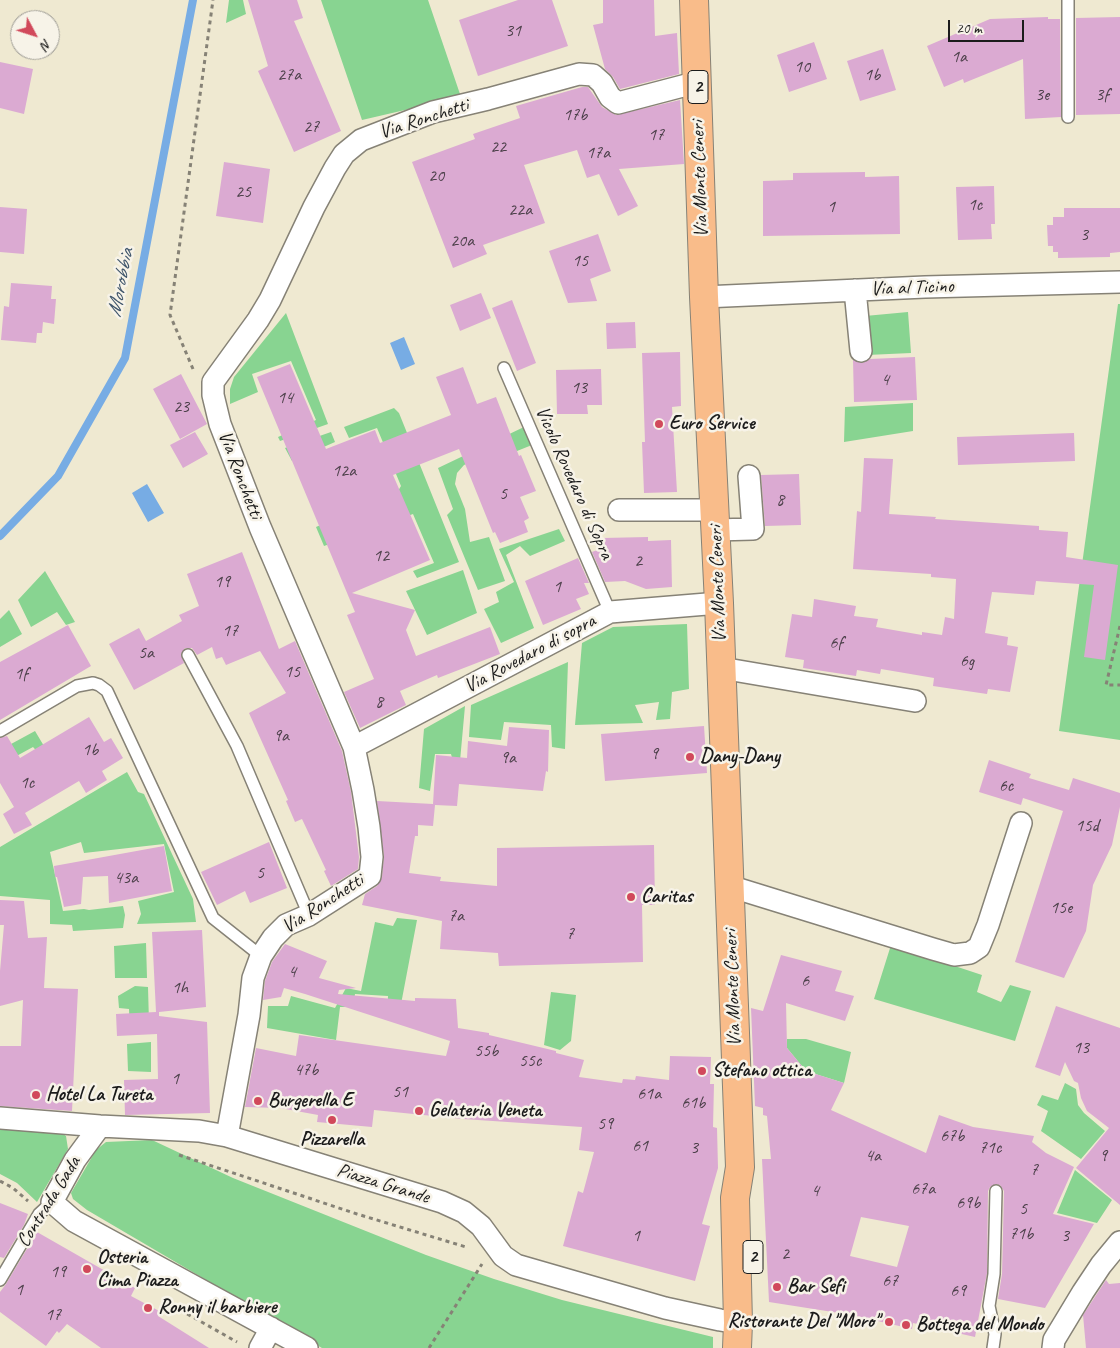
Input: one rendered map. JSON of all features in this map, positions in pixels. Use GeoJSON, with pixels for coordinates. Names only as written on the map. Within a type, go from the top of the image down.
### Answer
{"type":"FeatureCollection","features":[{"type":"Feature","properties":{"kind":"main road","name":"Via Monte Ceneri"},"geometry":{"type":"LineString","coordinates":[[694,0],[704,297],[719,603],[740,1168],[735,1198],[738,1335]]}},
{"type":"Feature","properties":{"kind":"main road","name":"Via Monte Ceneri"},"geometry":{"type":"LineString","coordinates":[[740,1168],[751,1196],[756,1348]]}},
{"type":"Feature","properties":{"kind":"street","name":"Via Ronchetti"},"geometry":{"type":"LineString","coordinates":[[227,1136],[249,1015],[253,978],[262,956],[273,938],[286,925],[308,915],[370,876],[372,857],[369,827],[354,747],[260,527],[220,424],[213,395],[215,376],[258,320],[270,300],[335,168],[344,154],[361,140],[432,112],[579,74],[593,75],[602,83],[610,97],[618,103],[698,82]]}},
{"type":"Feature","properties":{"kind":"street","name":"Via al Ticino"},"geometry":{"type":"LineString","coordinates":[[704,297],[855,290],[1120,282]]}},
{"type":"Feature","properties":{"kind":"street"},"geometry":{"type":"LineString","coordinates":[[855,290],[861,351]]}},
{"type":"Feature","properties":{"kind":"street"},"geometry":{"type":"LineString","coordinates":[[619,510],[715,520],[753,529],[748,476]]}},
{"type":"Feature","properties":{"kind":"street","name":"Via Rovedaro di sopra"},"geometry":{"type":"LineString","coordinates":[[354,747],[610,612],[719,603]]}},
{"type":"Feature","properties":{"kind":"street"},"geometry":{"type":"LineString","coordinates":[[721,668],[914,701]]}},
{"type":"Feature","properties":{"kind":"street"},"geometry":{"type":"LineString","coordinates":[[729,886],[954,955],[970,953],[979,947],[988,925],[1021,823]]}},
{"type":"Feature","properties":{"kind":"street","name":"Piazza Grande"},"geometry":{"type":"LineString","coordinates":[[0,1118],[199,1131],[227,1136],[442,1202],[464,1212],[481,1226],[496,1255],[516,1265],[665,1308],[738,1335]]}},
{"type":"Feature","properties":{"kind":"street","name":"Contrada Gada"},"geometry":{"type":"LineString","coordinates":[[46,1208],[75,1160],[100,1126]]}},
{"type":"Feature","properties":{"kind":"street"},"geometry":{"type":"LineString","coordinates":[[46,1208],[74,1221],[307,1348]]}},
{"type":"Feature","properties":{"kind":"street"},"geometry":{"type":"LineString","coordinates":[[1053,1348],[1054,1340],[1082,1292],[1120,1242]]}},
{"type":"Feature","properties":{"kind":"street"},"geometry":{"type":"LineString","coordinates":[[260,1348],[271,1328]]}},
{"type":"Feature","properties":{"kind":"lane"},"geometry":{"type":"LineString","coordinates":[[1068,0],[1068,116]]}},
{"type":"Feature","properties":{"kind":"lane","name":"Vicolo Rovedaro di Sopra"},"geometry":{"type":"LineString","coordinates":[[504,368],[610,612]]}},
{"type":"Feature","properties":{"kind":"lane"},"geometry":{"type":"LineString","coordinates":[[188,655],[237,746],[308,915]]}},
{"type":"Feature","properties":{"kind":"lane"},"geometry":{"type":"LineString","coordinates":[[0,731],[77,686],[93,683],[107,691],[214,918],[262,956]]}},
{"type":"Feature","properties":{"kind":"lane"},"geometry":{"type":"LineString","coordinates":[[993,1348],[995,1334],[989,1306],[994,1274],[996,1190]]}},
{"type":"Feature","properties":{"kind":"lane","name":"Contrada Gada"},"geometry":{"type":"LineString","coordinates":[[0,1280],[46,1208]]}},
{"type":"Feature","properties":{"kind":"path"},"geometry":{"type":"LineString","coordinates":[[213,0],[170,315],[198,382],[213,395]]}},
{"type":"Feature","properties":{"kind":"path"},"geometry":{"type":"LineString","coordinates":[[1120,626],[1106,685],[1120,685]]}},
{"type":"Feature","properties":{"kind":"path"},"geometry":{"type":"LineString","coordinates":[[171,1152],[358,1214],[496,1255],[429,1348]]}},
{"type":"Feature","properties":{"kind":"path"},"geometry":{"type":"LineString","coordinates":[[0,1181],[46,1208]]}},
{"type":"Feature","properties":{"kind":"green space"},"geometry":{"type":"Polygon","coordinates":[[[229,0],[243,0],[246,14],[226,23],[229,0]]]}},
{"type":"Feature","properties":{"kind":"green space"},"geometry":{"type":"Polygon","coordinates":[[[321,0],[428,0],[461,97],[362,120],[321,0]]]}},
{"type":"Feature","properties":{"kind":"green space"},"geometry":{"type":"Polygon","coordinates":[[[1118,304],[1120,304],[1120,740],[1059,731],[1118,304]]]}},
{"type":"Feature","properties":{"kind":"green space"},"geometry":{"type":"Polygon","coordinates":[[[908,312],[911,353],[867,355],[865,316],[908,312]]]}},
{"type":"Feature","properties":{"kind":"green space"},"geometry":{"type":"Polygon","coordinates":[[[286,313],[328,424],[280,441],[278,437],[316,420],[291,361],[252,374],[258,392],[230,404],[230,389],[234,377],[286,313]]]}},
{"type":"Feature","properties":{"kind":"green space"},"geometry":{"type":"Polygon","coordinates":[[[913,403],[913,431],[844,442],[845,407],[913,403]]]}},
{"type":"Feature","properties":{"kind":"green space"},"geometry":{"type":"Polygon","coordinates":[[[394,408],[399,413],[459,562],[417,578],[413,571],[434,563],[413,514],[324,546],[316,527],[398,491],[401,486],[377,428],[349,438],[344,427],[394,408]]]}},
{"type":"Feature","properties":{"kind":"green space"},"geometry":{"type":"Polygon","coordinates":[[[524,427],[532,445],[512,453],[505,448],[464,465],[457,473],[455,484],[465,509],[470,542],[489,537],[505,581],[478,590],[447,515],[453,509],[438,468],[524,427]]]}},
{"type":"Feature","properties":{"kind":"green space"},"geometry":{"type":"Polygon","coordinates":[[[331,432],[335,442],[292,461],[285,448],[331,432]]]}},
{"type":"Feature","properties":{"kind":"green space"},"geometry":{"type":"Polygon","coordinates":[[[559,529],[565,541],[530,556],[520,546],[506,555],[534,628],[501,643],[484,609],[499,602],[496,592],[514,582],[499,549],[559,529]]]}},
{"type":"Feature","properties":{"kind":"green space"},"geometry":{"type":"Polygon","coordinates":[[[463,570],[477,613],[427,635],[406,591],[463,570]]]}},
{"type":"Feature","properties":{"kind":"green space"},"geometry":{"type":"Polygon","coordinates":[[[45,571],[75,622],[66,625],[57,612],[31,627],[18,600],[45,571]]]}},
{"type":"Feature","properties":{"kind":"green space"},"geometry":{"type":"Polygon","coordinates":[[[9,610],[22,634],[0,647],[0,619],[9,610]]]}},
{"type":"Feature","properties":{"kind":"green space"},"geometry":{"type":"Polygon","coordinates":[[[687,624],[689,689],[672,692],[670,719],[656,720],[659,702],[635,705],[643,723],[575,725],[582,643],[613,627],[687,624]]]}},
{"type":"Feature","properties":{"kind":"green space"},"geometry":{"type":"Polygon","coordinates":[[[568,662],[565,749],[552,747],[551,725],[504,722],[501,740],[469,737],[471,705],[568,662]]]}},
{"type":"Feature","properties":{"kind":"green space"},"geometry":{"type":"Polygon","coordinates":[[[465,706],[460,761],[453,761],[451,754],[435,754],[430,791],[419,788],[424,729],[465,706]]]}},
{"type":"Feature","properties":{"kind":"green space"},"geometry":{"type":"Polygon","coordinates":[[[35,731],[66,783],[33,747],[0,765],[0,750],[35,731]]]}},
{"type":"Feature","properties":{"kind":"green space"},"geometry":{"type":"Polygon","coordinates":[[[127,772],[138,792],[144,794],[193,899],[196,922],[137,924],[141,914],[138,901],[174,892],[164,844],[84,853],[81,842],[50,852],[63,911],[123,906],[125,915],[123,928],[73,931],[72,925],[50,924],[50,900],[0,896],[0,847],[127,772]]]}},
{"type":"Feature","properties":{"kind":"green space"},"geometry":{"type":"Polygon","coordinates":[[[397,918],[417,920],[398,1020],[387,1020],[388,996],[355,994],[353,1007],[340,1007],[336,1040],[267,1028],[268,1006],[288,1006],[291,996],[335,1008],[346,988],[361,991],[375,922],[393,926],[397,918]]]}},
{"type":"Feature","properties":{"kind":"green space"},"geometry":{"type":"Polygon","coordinates":[[[146,943],[147,978],[115,978],[114,946],[146,943]]]}},
{"type":"Feature","properties":{"kind":"green space"},"geometry":{"type":"Polygon","coordinates":[[[891,945],[982,975],[977,992],[1001,1002],[1010,985],[1031,991],[1015,1041],[874,999],[891,945]]]}},
{"type":"Feature","properties":{"kind":"green space"},"geometry":{"type":"Polygon","coordinates":[[[135,986],[148,987],[149,1023],[130,1033],[129,1009],[119,1008],[118,996],[135,986]]]}},
{"type":"Feature","properties":{"kind":"green space"},"geometry":{"type":"Polygon","coordinates":[[[551,992],[576,995],[571,1041],[560,1050],[544,1045],[551,992]]]}},
{"type":"Feature","properties":{"kind":"green space"},"geometry":{"type":"Polygon","coordinates":[[[787,1039],[806,1039],[851,1052],[844,1083],[806,1071],[787,1048],[787,1039]]]}},
{"type":"Feature","properties":{"kind":"green space"},"geometry":{"type":"Polygon","coordinates":[[[151,1042],[151,1072],[128,1071],[127,1044],[151,1042]]]}},
{"type":"Feature","properties":{"kind":"green space"},"geometry":{"type":"Polygon","coordinates":[[[1065,1083],[1076,1089],[1078,1105],[1084,1113],[1105,1131],[1081,1159],[1041,1131],[1048,1111],[1037,1105],[1042,1095],[1058,1100],[1065,1083]]]}},
{"type":"Feature","properties":{"kind":"green space"},"geometry":{"type":"Polygon","coordinates":[[[0,1127],[57,1130],[66,1136],[68,1149],[37,1202],[17,1183],[0,1174],[0,1127]]]}},
{"type":"Feature","properties":{"kind":"green space"},"geometry":{"type":"Polygon","coordinates":[[[152,1140],[233,1178],[426,1255],[562,1300],[713,1337],[713,1348],[322,1348],[87,1210],[73,1199],[71,1193],[96,1150],[106,1142],[152,1140]]]}},
{"type":"Feature","properties":{"kind":"green space"},"geometry":{"type":"Polygon","coordinates":[[[1075,1170],[1112,1200],[1097,1223],[1057,1213],[1075,1170]]]}},
{"type":"Feature","properties":{"kind":"water"},"geometry":{"type":"Polygon","coordinates":[[[404,337],[415,364],[401,370],[390,343],[404,337]]]}},
{"type":"Feature","properties":{"kind":"water"},"geometry":{"type":"Polygon","coordinates":[[[147,484],[164,513],[148,522],[132,493],[147,484]]]}},
{"type":"Feature","properties":{"kind":"building"},"geometry":{"type":"Polygon","coordinates":[[[248,0],[297,0],[303,18],[294,21],[341,131],[294,152],[258,71],[268,66],[248,0]]]}},
{"type":"Feature","properties":{"kind":"building"},"geometry":{"type":"Polygon","coordinates":[[[518,0],[552,0],[568,46],[478,76],[459,20],[518,0]]]}},
{"type":"Feature","properties":{"kind":"building"},"geometry":{"type":"Polygon","coordinates":[[[603,0],[654,0],[655,36],[677,33],[679,74],[620,89],[613,77],[605,69],[593,25],[603,23],[603,0]]]}},
{"type":"Feature","properties":{"kind":"building"},"geometry":{"type":"Polygon","coordinates":[[[1048,17],[1048,19],[1060,19],[1061,117],[1025,119],[1023,59],[964,83],[963,79],[944,87],[927,46],[990,19],[1048,17]]]}},
{"type":"Feature","properties":{"kind":"building"},"geometry":{"type":"Polygon","coordinates":[[[1120,17],[1120,114],[1076,115],[1076,18],[1120,17]]]}},
{"type":"Feature","properties":{"kind":"building"},"geometry":{"type":"Polygon","coordinates":[[[814,42],[827,79],[789,92],[777,55],[814,42]]]}},
{"type":"Feature","properties":{"kind":"building"},"geometry":{"type":"Polygon","coordinates":[[[883,49],[896,90],[860,101],[847,61],[883,49]]]}},
{"type":"Feature","properties":{"kind":"building"},"geometry":{"type":"Polygon","coordinates":[[[0,62],[33,69],[24,114],[0,108],[0,62]]]}},
{"type":"Feature","properties":{"kind":"building"},"geometry":{"type":"Polygon","coordinates":[[[582,87],[588,87],[602,107],[616,115],[680,100],[684,164],[619,169],[638,206],[618,216],[599,174],[587,178],[577,150],[524,165],[545,223],[483,245],[487,254],[453,268],[412,162],[475,139],[473,134],[520,118],[516,106],[582,87]]]}},
{"type":"Feature","properties":{"kind":"building"},"geometry":{"type":"Polygon","coordinates":[[[224,162],[270,169],[263,223],[216,216],[224,162]]]}},
{"type":"Feature","properties":{"kind":"building"},"geometry":{"type":"Polygon","coordinates":[[[865,172],[865,177],[899,176],[900,234],[763,236],[763,181],[793,180],[793,173],[865,172]]]}},
{"type":"Feature","properties":{"kind":"building"},"geometry":{"type":"Polygon","coordinates":[[[994,186],[995,224],[991,224],[992,239],[958,240],[956,187],[994,186]]]}},
{"type":"Feature","properties":{"kind":"building"},"geometry":{"type":"Polygon","coordinates":[[[0,207],[27,209],[24,254],[0,252],[0,207]]]}},
{"type":"Feature","properties":{"kind":"building"},"geometry":{"type":"Polygon","coordinates":[[[1064,208],[1120,208],[1120,252],[1110,253],[1110,257],[1058,258],[1058,252],[1053,252],[1053,246],[1048,246],[1047,225],[1053,225],[1053,217],[1064,217],[1064,208]]]}},
{"type":"Feature","properties":{"kind":"building"},"geometry":{"type":"Polygon","coordinates":[[[598,234],[611,271],[590,279],[597,301],[568,303],[549,251],[598,234]]]}},
{"type":"Feature","properties":{"kind":"building"},"geometry":{"type":"Polygon","coordinates":[[[11,283],[52,286],[51,299],[56,299],[54,324],[43,322],[42,333],[37,333],[36,343],[1,340],[4,306],[9,307],[11,283]]]}},
{"type":"Feature","properties":{"kind":"building"},"geometry":{"type":"Polygon","coordinates":[[[481,293],[491,318],[460,331],[450,305],[481,293]]]}},
{"type":"Feature","properties":{"kind":"building"},"geometry":{"type":"Polygon","coordinates":[[[512,300],[536,363],[517,371],[492,308],[512,300]]]}},
{"type":"Feature","properties":{"kind":"building"},"geometry":{"type":"Polygon","coordinates":[[[635,322],[636,348],[607,349],[606,323],[635,322]]]}},
{"type":"Feature","properties":{"kind":"building","name":"Euro Service"},"geometry":{"type":"Polygon","coordinates":[[[680,352],[681,406],[672,407],[677,492],[644,493],[642,442],[645,442],[642,353],[680,352]]]}},
{"type":"Feature","properties":{"kind":"building"},"geometry":{"type":"Polygon","coordinates":[[[915,357],[917,400],[854,402],[853,360],[862,363],[870,359],[915,357]]]}},
{"type":"Feature","properties":{"kind":"building"},"geometry":{"type":"Polygon","coordinates":[[[290,364],[326,449],[375,430],[380,443],[451,415],[436,377],[463,367],[477,404],[496,397],[519,456],[521,455],[536,491],[520,497],[529,518],[524,521],[528,532],[500,543],[495,532],[493,533],[459,449],[393,475],[430,560],[352,593],[415,610],[406,630],[416,656],[490,627],[500,654],[438,678],[437,675],[400,691],[406,705],[360,728],[344,692],[374,679],[347,615],[355,612],[257,377],[290,364]]]}},
{"type":"Feature","properties":{"kind":"building"},"geometry":{"type":"Polygon","coordinates":[[[601,369],[602,405],[587,405],[588,414],[557,414],[556,370],[601,369]]]}},
{"type":"Feature","properties":{"kind":"building"},"geometry":{"type":"Polygon","coordinates":[[[181,374],[207,424],[180,439],[153,389],[181,374]]]}},
{"type":"Feature","properties":{"kind":"building"},"geometry":{"type":"Polygon","coordinates":[[[195,432],[208,454],[183,468],[170,445],[195,432]]]}},
{"type":"Feature","properties":{"kind":"building"},"geometry":{"type":"Polygon","coordinates":[[[1074,433],[1075,461],[958,465],[957,437],[1074,433]]]}},
{"type":"Feature","properties":{"kind":"building"},"geometry":{"type":"Polygon","coordinates":[[[864,458],[893,459],[889,514],[1039,526],[1039,530],[1068,532],[1066,557],[1118,565],[1105,660],[1084,657],[1094,585],[1036,581],[1034,595],[992,592],[985,633],[1008,637],[1007,645],[1018,647],[1010,692],[988,689],[987,694],[933,686],[934,678],[881,669],[880,674],[857,670],[856,676],[803,668],[804,660],[785,657],[792,614],[812,617],[814,599],[856,606],[854,616],[878,619],[876,627],[922,635],[922,632],[942,635],[945,617],[954,619],[956,579],[931,577],[931,574],[853,569],[857,511],[861,512],[864,458]]]}},
{"type":"Feature","properties":{"kind":"building"},"geometry":{"type":"Polygon","coordinates":[[[799,474],[801,525],[765,526],[761,475],[799,474]]]}},
{"type":"Feature","properties":{"kind":"building"},"geometry":{"type":"Polygon","coordinates":[[[648,537],[648,541],[671,540],[672,587],[646,589],[625,581],[605,582],[592,552],[603,548],[603,538],[648,537]]]}},
{"type":"Feature","properties":{"kind":"building"},"geometry":{"type":"Polygon","coordinates":[[[242,552],[279,649],[295,641],[342,751],[351,792],[359,857],[358,869],[331,886],[324,871],[326,870],[302,819],[295,822],[286,801],[288,800],[249,713],[286,693],[260,651],[226,665],[222,657],[216,659],[212,647],[197,655],[192,648],[185,648],[181,654],[184,663],[134,690],[109,644],[139,628],[146,641],[182,621],[179,615],[199,606],[187,574],[242,552]]]}},
{"type":"Feature","properties":{"kind":"building"},"geometry":{"type":"Polygon","coordinates":[[[578,558],[589,583],[584,583],[589,594],[576,599],[581,609],[543,625],[525,581],[578,558]]]}},
{"type":"Feature","properties":{"kind":"building"},"geometry":{"type":"Polygon","coordinates":[[[68,625],[91,666],[0,720],[0,662],[68,625]]]}},
{"type":"Feature","properties":{"kind":"building"},"geometry":{"type":"Polygon","coordinates":[[[89,717],[104,742],[111,738],[123,758],[102,771],[107,780],[86,793],[79,781],[25,813],[32,825],[14,834],[3,814],[14,807],[0,783],[0,738],[7,736],[20,758],[89,717]]]}},
{"type":"Feature","properties":{"kind":"building"},"geometry":{"type":"Polygon","coordinates":[[[704,726],[707,773],[605,781],[601,734],[704,726]]]}},
{"type":"Feature","properties":{"kind":"building"},"geometry":{"type":"Polygon","coordinates":[[[509,727],[549,730],[548,772],[546,771],[543,791],[459,784],[457,806],[435,805],[433,826],[418,825],[418,836],[415,836],[409,873],[441,877],[440,881],[497,886],[497,848],[654,845],[655,905],[642,905],[643,962],[499,966],[498,953],[440,949],[442,921],[362,905],[365,894],[377,886],[382,877],[384,856],[377,801],[433,804],[436,755],[467,758],[468,741],[507,746],[509,727]]]}},
{"type":"Feature","properties":{"kind":"building"},"geometry":{"type":"Polygon","coordinates":[[[989,760],[1031,774],[1029,778],[1069,790],[1073,778],[1120,793],[1120,807],[1112,845],[1093,885],[1086,931],[1064,978],[1015,962],[1063,811],[1023,798],[1021,805],[979,792],[989,760]]]}},
{"type":"Feature","properties":{"kind":"building"},"geometry":{"type":"Polygon","coordinates":[[[269,842],[287,888],[250,903],[245,891],[217,905],[201,872],[269,842]]]}},
{"type":"Feature","properties":{"kind":"building"},"geometry":{"type":"Polygon","coordinates":[[[164,846],[172,891],[109,903],[108,876],[83,877],[81,904],[64,907],[57,877],[55,877],[54,866],[164,846]]]}},
{"type":"Feature","properties":{"kind":"building"},"geometry":{"type":"Polygon","coordinates":[[[0,900],[24,901],[28,938],[47,937],[44,988],[78,989],[72,1111],[0,1106],[0,1046],[21,1046],[23,1000],[0,1006],[0,971],[4,925],[0,925],[0,900]]]}},
{"type":"Feature","properties":{"kind":"building"},"geometry":{"type":"Polygon","coordinates":[[[202,930],[206,1007],[159,1012],[159,1016],[207,1022],[210,1113],[125,1115],[124,1080],[158,1079],[157,1034],[117,1036],[116,1014],[156,1012],[152,932],[202,930]]]}},
{"type":"Feature","properties":{"kind":"building"},"geometry":{"type":"Polygon","coordinates":[[[285,944],[327,961],[319,978],[356,988],[339,990],[338,994],[415,1001],[415,998],[456,999],[458,1028],[489,1033],[489,1035],[556,1051],[556,1053],[584,1060],[579,1077],[622,1083],[623,1079],[635,1080],[636,1076],[669,1080],[670,1056],[711,1057],[710,1084],[714,1084],[713,1127],[717,1128],[718,1168],[702,1224],[710,1226],[695,1281],[563,1246],[578,1191],[583,1193],[594,1152],[579,1150],[582,1127],[463,1119],[374,1110],[372,1127],[317,1122],[318,1115],[280,1108],[245,1107],[256,1048],[296,1056],[299,1035],[446,1056],[450,1041],[284,988],[281,997],[263,1000],[265,981],[272,962],[285,944]]]}},
{"type":"Feature","properties":{"kind":"building"},"geometry":{"type":"Polygon","coordinates":[[[781,955],[842,971],[835,991],[854,996],[845,1021],[786,1003],[787,1048],[806,1071],[844,1083],[831,1110],[926,1153],[939,1115],[973,1127],[1034,1136],[1032,1142],[1046,1153],[1074,1167],[1053,1214],[1094,1224],[1045,1308],[998,1299],[1002,1274],[1004,1191],[1000,1185],[996,1184],[990,1187],[988,1191],[987,1273],[975,1337],[913,1323],[912,1329],[852,1315],[769,1302],[762,1159],[771,1159],[767,1116],[763,1115],[763,1108],[755,1106],[751,1008],[763,1011],[781,955]],[[861,1217],[850,1256],[897,1267],[909,1226],[861,1217]]]}},
{"type":"Feature","properties":{"kind":"building"},"geometry":{"type":"Polygon","coordinates":[[[1056,1006],[1120,1028],[1120,1205],[1076,1168],[1109,1128],[1087,1111],[1081,1098],[1078,1083],[1074,1081],[1065,1062],[1060,1076],[1035,1067],[1056,1006]]]}},
{"type":"Feature","properties":{"kind":"building"},"geometry":{"type":"Polygon","coordinates":[[[0,1203],[28,1214],[24,1225],[4,1258],[0,1257],[0,1203]]]}},
{"type":"Feature","properties":{"kind":"building"},"geometry":{"type":"Polygon","coordinates":[[[37,1232],[135,1288],[131,1296],[161,1312],[158,1316],[209,1348],[101,1348],[67,1324],[59,1333],[57,1331],[46,1346],[0,1312],[0,1292],[37,1232]]]}},
{"type":"Feature","properties":{"kind":"building"},"geometry":{"type":"Polygon","coordinates":[[[1106,1280],[1109,1284],[1120,1283],[1120,1348],[1086,1348],[1083,1315],[1106,1280]]]}},
{"type":"Feature","properties":{"kind":"waterway","name":"Morobbia"},"geometry":{"type":"LineString","coordinates":[[0,536],[58,476],[125,358],[193,0]]}},
{"type":"Feature","properties":{"kind":"place","name":"Euro Service"},"geometry":{"type":"Point","coordinates":[659,424]}},
{"type":"Feature","properties":{"kind":"place","name":"Dany-Dany"},"geometry":{"type":"Point","coordinates":[690,757]}},
{"type":"Feature","properties":{"kind":"place","name":"Caritas"},"geometry":{"type":"Point","coordinates":[631,897]}},
{"type":"Feature","properties":{"kind":"place","name":"Stefano ottica"},"geometry":{"type":"Point","coordinates":[702,1071]}},
{"type":"Feature","properties":{"kind":"place","name":"Hotel La Tureta"},"geometry":{"type":"Point","coordinates":[36,1095]}},
{"type":"Feature","properties":{"kind":"place","name":"Burgerella E"},"geometry":{"type":"Point","coordinates":[258,1101]}},
{"type":"Feature","properties":{"kind":"place","name":"Gelateria Veneta"},"geometry":{"type":"Point","coordinates":[419,1111]}},
{"type":"Feature","properties":{"kind":"place","name":"Pizzarella"},"geometry":{"type":"Point","coordinates":[332,1120]}},
{"type":"Feature","properties":{"kind":"place","name":"Osteria Cima Piazza"},"geometry":{"type":"Point","coordinates":[87,1269]}},
{"type":"Feature","properties":{"kind":"place","name":"Bar Sefi"},"geometry":{"type":"Point","coordinates":[777,1287]}},
{"type":"Feature","properties":{"kind":"place","name":"Ronny il barbiere"},"geometry":{"type":"Point","coordinates":[148,1308]}},
{"type":"Feature","properties":{"kind":"place","name":"Ristorante Del \"Moro\""},"geometry":{"type":"Point","coordinates":[889,1322]}},
{"type":"Feature","properties":{"kind":"place","name":"Bottega del Mondo"},"geometry":{"type":"Point","coordinates":[906,1325]}}]}
